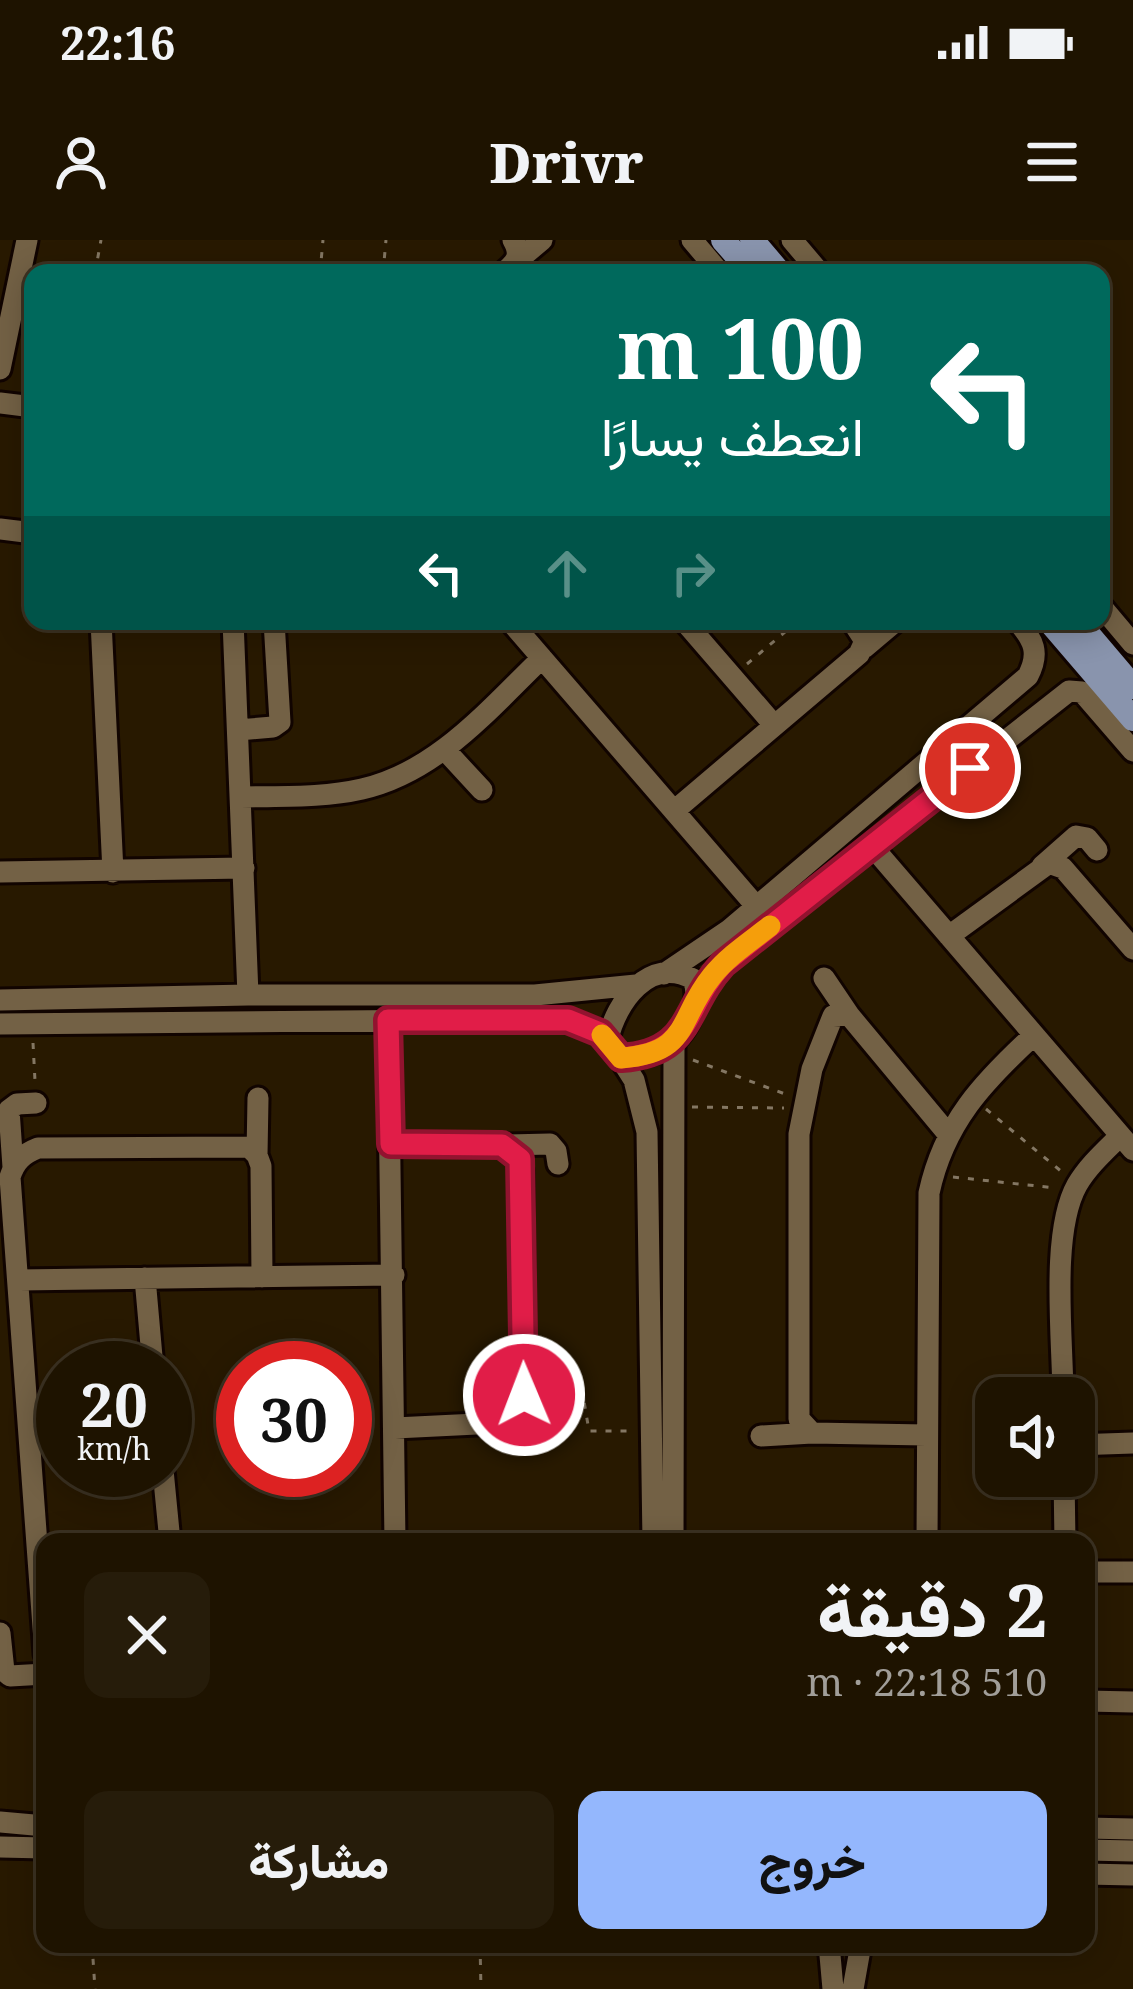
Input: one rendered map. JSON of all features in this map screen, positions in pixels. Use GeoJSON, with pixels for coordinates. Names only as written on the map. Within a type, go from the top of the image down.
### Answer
{"type":"FeatureCollection","features":[{"type":"Feature","properties":{"kind":"main road"},"geometry":{"type":"LineString","coordinates":[[723,240],[756,264]]}},
{"type":"Feature","properties":{"kind":"main road"},"geometry":{"type":"LineString","coordinates":[[1057,630],[1133,719]]}},
{"type":"Feature","properties":{"kind":"main road"},"geometry":{"type":"LineString","coordinates":[[1085,630],[1133,686]]}},
{"type":"Feature","properties":{"kind":"street"},"geometry":{"type":"LineString","coordinates":[[511,258],[542,240]]}},
{"type":"Feature","properties":{"kind":"street"},"geometry":{"type":"LineString","coordinates":[[792,240],[812,264]]}},
{"type":"Feature","properties":{"kind":"street"},"geometry":{"type":"LineString","coordinates":[[0,369],[24,285]]}},
{"type":"Feature","properties":{"kind":"street"},"geometry":{"type":"LineString","coordinates":[[1110,617],[1133,644]]}},
{"type":"Feature","properties":{"kind":"street"},"geometry":{"type":"LineString","coordinates":[[101,630],[113,872]]}},
{"type":"Feature","properties":{"kind":"street"},"geometry":{"type":"LineString","coordinates":[[233,630],[248,995]]}},
{"type":"Feature","properties":{"kind":"street"},"geometry":{"type":"LineString","coordinates":[[238,730],[273,727],[280,722],[275,630]]}},
{"type":"Feature","properties":{"kind":"street"},"geometry":{"type":"LineString","coordinates":[[518,630],[756,906]]}},
{"type":"Feature","properties":{"kind":"street"},"geometry":{"type":"LineString","coordinates":[[692,630],[774,725]]}},
{"type":"Feature","properties":{"kind":"street"},"geometry":{"type":"LineString","coordinates":[[859,630],[864,649]]}},
{"type":"Feature","properties":{"kind":"street"},"geometry":{"type":"LineString","coordinates":[[674,811],[886,630]]}},
{"type":"Feature","properties":{"kind":"street"},"geometry":{"type":"LineString","coordinates":[[0,1000],[535,995],[637,985],[708,946],[1028,676],[1036,661],[1035,645],[1024,630]]}},
{"type":"Feature","properties":{"kind":"street"},"geometry":{"type":"LineString","coordinates":[[241,797],[364,789],[393,780],[445,750],[542,658]]}},
{"type":"Feature","properties":{"kind":"street"},"geometry":{"type":"LineString","coordinates":[[673,1533],[674,1047],[695,1001],[723,964],[1069,691],[1082,692],[1133,751]]}},
{"type":"Feature","properties":{"kind":"street"},"geometry":{"type":"LineString","coordinates":[[445,750],[482,790]]}},
{"type":"Feature","properties":{"kind":"street"},"geometry":{"type":"LineString","coordinates":[[949,936],[1076,836],[1087,838],[1097,850]]}},
{"type":"Feature","properties":{"kind":"street"},"geometry":{"type":"LineString","coordinates":[[871,845],[1127,1143],[1076,1187],[1063,1228],[1063,1377]]}},
{"type":"Feature","properties":{"kind":"street"},"geometry":{"type":"LineString","coordinates":[[1042,866],[1063,868],[1133,949]]}},
{"type":"Feature","properties":{"kind":"street"},"geometry":{"type":"LineString","coordinates":[[1,872],[244,868]]}},
{"type":"Feature","properties":{"kind":"street"},"geometry":{"type":"LineString","coordinates":[[664,974],[681,973],[693,979],[695,1001]]}},
{"type":"Feature","properties":{"kind":"street"},"geometry":{"type":"LineString","coordinates":[[824,978],[948,1134]]}},
{"type":"Feature","properties":{"kind":"street"},"geometry":{"type":"LineString","coordinates":[[615,1049],[616,1011],[637,985]]}},
{"type":"Feature","properties":{"kind":"street"},"geometry":{"type":"LineString","coordinates":[[812,1433],[799,1419],[803,1104],[833,1016],[849,1015]]}},
{"type":"Feature","properties":{"kind":"street"},"geometry":{"type":"LineString","coordinates":[[388,1020],[395,1533]]}},
{"type":"Feature","properties":{"kind":"street"},"geometry":{"type":"LineString","coordinates":[[0,1024],[568,1020],[590,1027],[615,1049],[641,1096],[647,1132],[652,1533]]}},
{"type":"Feature","properties":{"kind":"street"},"geometry":{"type":"LineString","coordinates":[[927,1533],[927,1212],[933,1175],[948,1134],[971,1096],[1034,1035]]}},
{"type":"Feature","properties":{"kind":"street"},"geometry":{"type":"LineString","coordinates":[[615,1049],[656,1053],[674,1047]]}},
{"type":"Feature","properties":{"kind":"street"},"geometry":{"type":"LineString","coordinates":[[258,1098],[262,1276]]}},
{"type":"Feature","properties":{"kind":"street"},"geometry":{"type":"LineString","coordinates":[[14,1167],[8,1110],[17,1104],[36,1103]]}},
{"type":"Feature","properties":{"kind":"street"},"geometry":{"type":"LineString","coordinates":[[391,1144],[550,1144],[558,1164]]}},
{"type":"Feature","properties":{"kind":"street"},"geometry":{"type":"LineString","coordinates":[[37,1533],[10,1177],[14,1167],[38,1148],[237,1145],[257,1155]]}},
{"type":"Feature","properties":{"kind":"street"},"geometry":{"type":"LineString","coordinates":[[394,1428],[496,1423],[513,1416],[523,1395],[522,1169],[513,1150],[502,1145]]}},
{"type":"Feature","properties":{"kind":"street"},"geometry":{"type":"LineString","coordinates":[[19,1280],[394,1275]]}},
{"type":"Feature","properties":{"kind":"street"},"geometry":{"type":"LineString","coordinates":[[145,1278],[151,1341]]}},
{"type":"Feature","properties":{"kind":"street"},"geometry":{"type":"LineString","coordinates":[[761,1436],[926,1435]]}},
{"type":"Feature","properties":{"kind":"street"},"geometry":{"type":"LineString","coordinates":[[1095,1444],[1133,1443]]}},
{"type":"Feature","properties":{"kind":"street"},"geometry":{"type":"LineString","coordinates":[[166,1497],[169,1533]]}},
{"type":"Feature","properties":{"kind":"street"},"geometry":{"type":"LineString","coordinates":[[1064,1497],[1065,1533]]}},
{"type":"Feature","properties":{"kind":"street"},"geometry":{"type":"LineString","coordinates":[[1095,1571],[1133,1572]]}},
{"type":"Feature","properties":{"kind":"street"},"geometry":{"type":"LineString","coordinates":[[0,1633],[4,1671],[10,1676],[36,1675]]}},
{"type":"Feature","properties":{"kind":"street"},"geometry":{"type":"LineString","coordinates":[[1095,1701],[1133,1702]]}},
{"type":"Feature","properties":{"kind":"street"},"geometry":{"type":"LineString","coordinates":[[0,1822],[36,1825]]}},
{"type":"Feature","properties":{"kind":"street"},"geometry":{"type":"LineString","coordinates":[[1095,1828],[1133,1829]]}},
{"type":"Feature","properties":{"kind":"street"},"geometry":{"type":"LineString","coordinates":[[0,1847],[36,1848]]}},
{"type":"Feature","properties":{"kind":"street"},"geometry":{"type":"LineString","coordinates":[[1095,1850],[1133,1852]]}},
{"type":"Feature","properties":{"kind":"street"},"geometry":{"type":"LineString","coordinates":[[1095,1874],[1133,1876]]}},
{"type":"Feature","properties":{"kind":"street"},"geometry":{"type":"LineString","coordinates":[[830,1953],[833,1989]]}},
{"type":"Feature","properties":{"kind":"street"},"geometry":{"type":"LineString","coordinates":[[854,1989],[860,1953]]}},
{"type":"Feature","properties":{"kind":"path"},"geometry":{"type":"LineString","coordinates":[[732,676],[787,630]]}},
{"type":"Feature","properties":{"kind":"path"},"geometry":{"type":"LineString","coordinates":[[674,1047],[803,1104]]}},
{"type":"Feature","properties":{"kind":"path"},"geometry":{"type":"LineString","coordinates":[[971,1096],[1076,1187]]}},
{"type":"Feature","properties":{"kind":"path"},"geometry":{"type":"LineString","coordinates":[[672,1107],[803,1104]]}},
{"type":"Feature","properties":{"kind":"path"},"geometry":{"type":"LineString","coordinates":[[933,1175],[1076,1187]]}},
{"type":"Feature","properties":{"kind":"path"},"geometry":{"type":"LineString","coordinates":[[557,1387],[561,1395],[560,1402],[523,1395],[557,1387]]}},
{"type":"Feature","properties":{"kind":"path"},"geometry":{"type":"LineString","coordinates":[[561,1395],[583,1395],[590,1431],[651,1431]]}},
{"type":"Feature","properties":{"kind":"path"},"geometry":{"type":"LineString","coordinates":[[93,1953],[95,1989]]}},
{"type":"Feature","properties":{"kind":"path"},"geometry":{"type":"LineString","coordinates":[[479,1953],[481,1989]]}},
{"type":"Feature","properties":{"kind":"slow traffic"},"geometry":{"type":"LineString","coordinates":[[602,1035],[621,1058],[666,1048],[681,1034],[712,976],[770,926]]}},
{"type":"Feature","properties":{"kind":"route"},"geometry":{"type":"LineString","coordinates":[[524,1395],[520,1159],[502,1145],[391,1144],[388,1020],[568,1020],[600,1033],[621,1058],[656,1053],[681,1034],[695,1001],[723,964],[970,768]]}}]}
